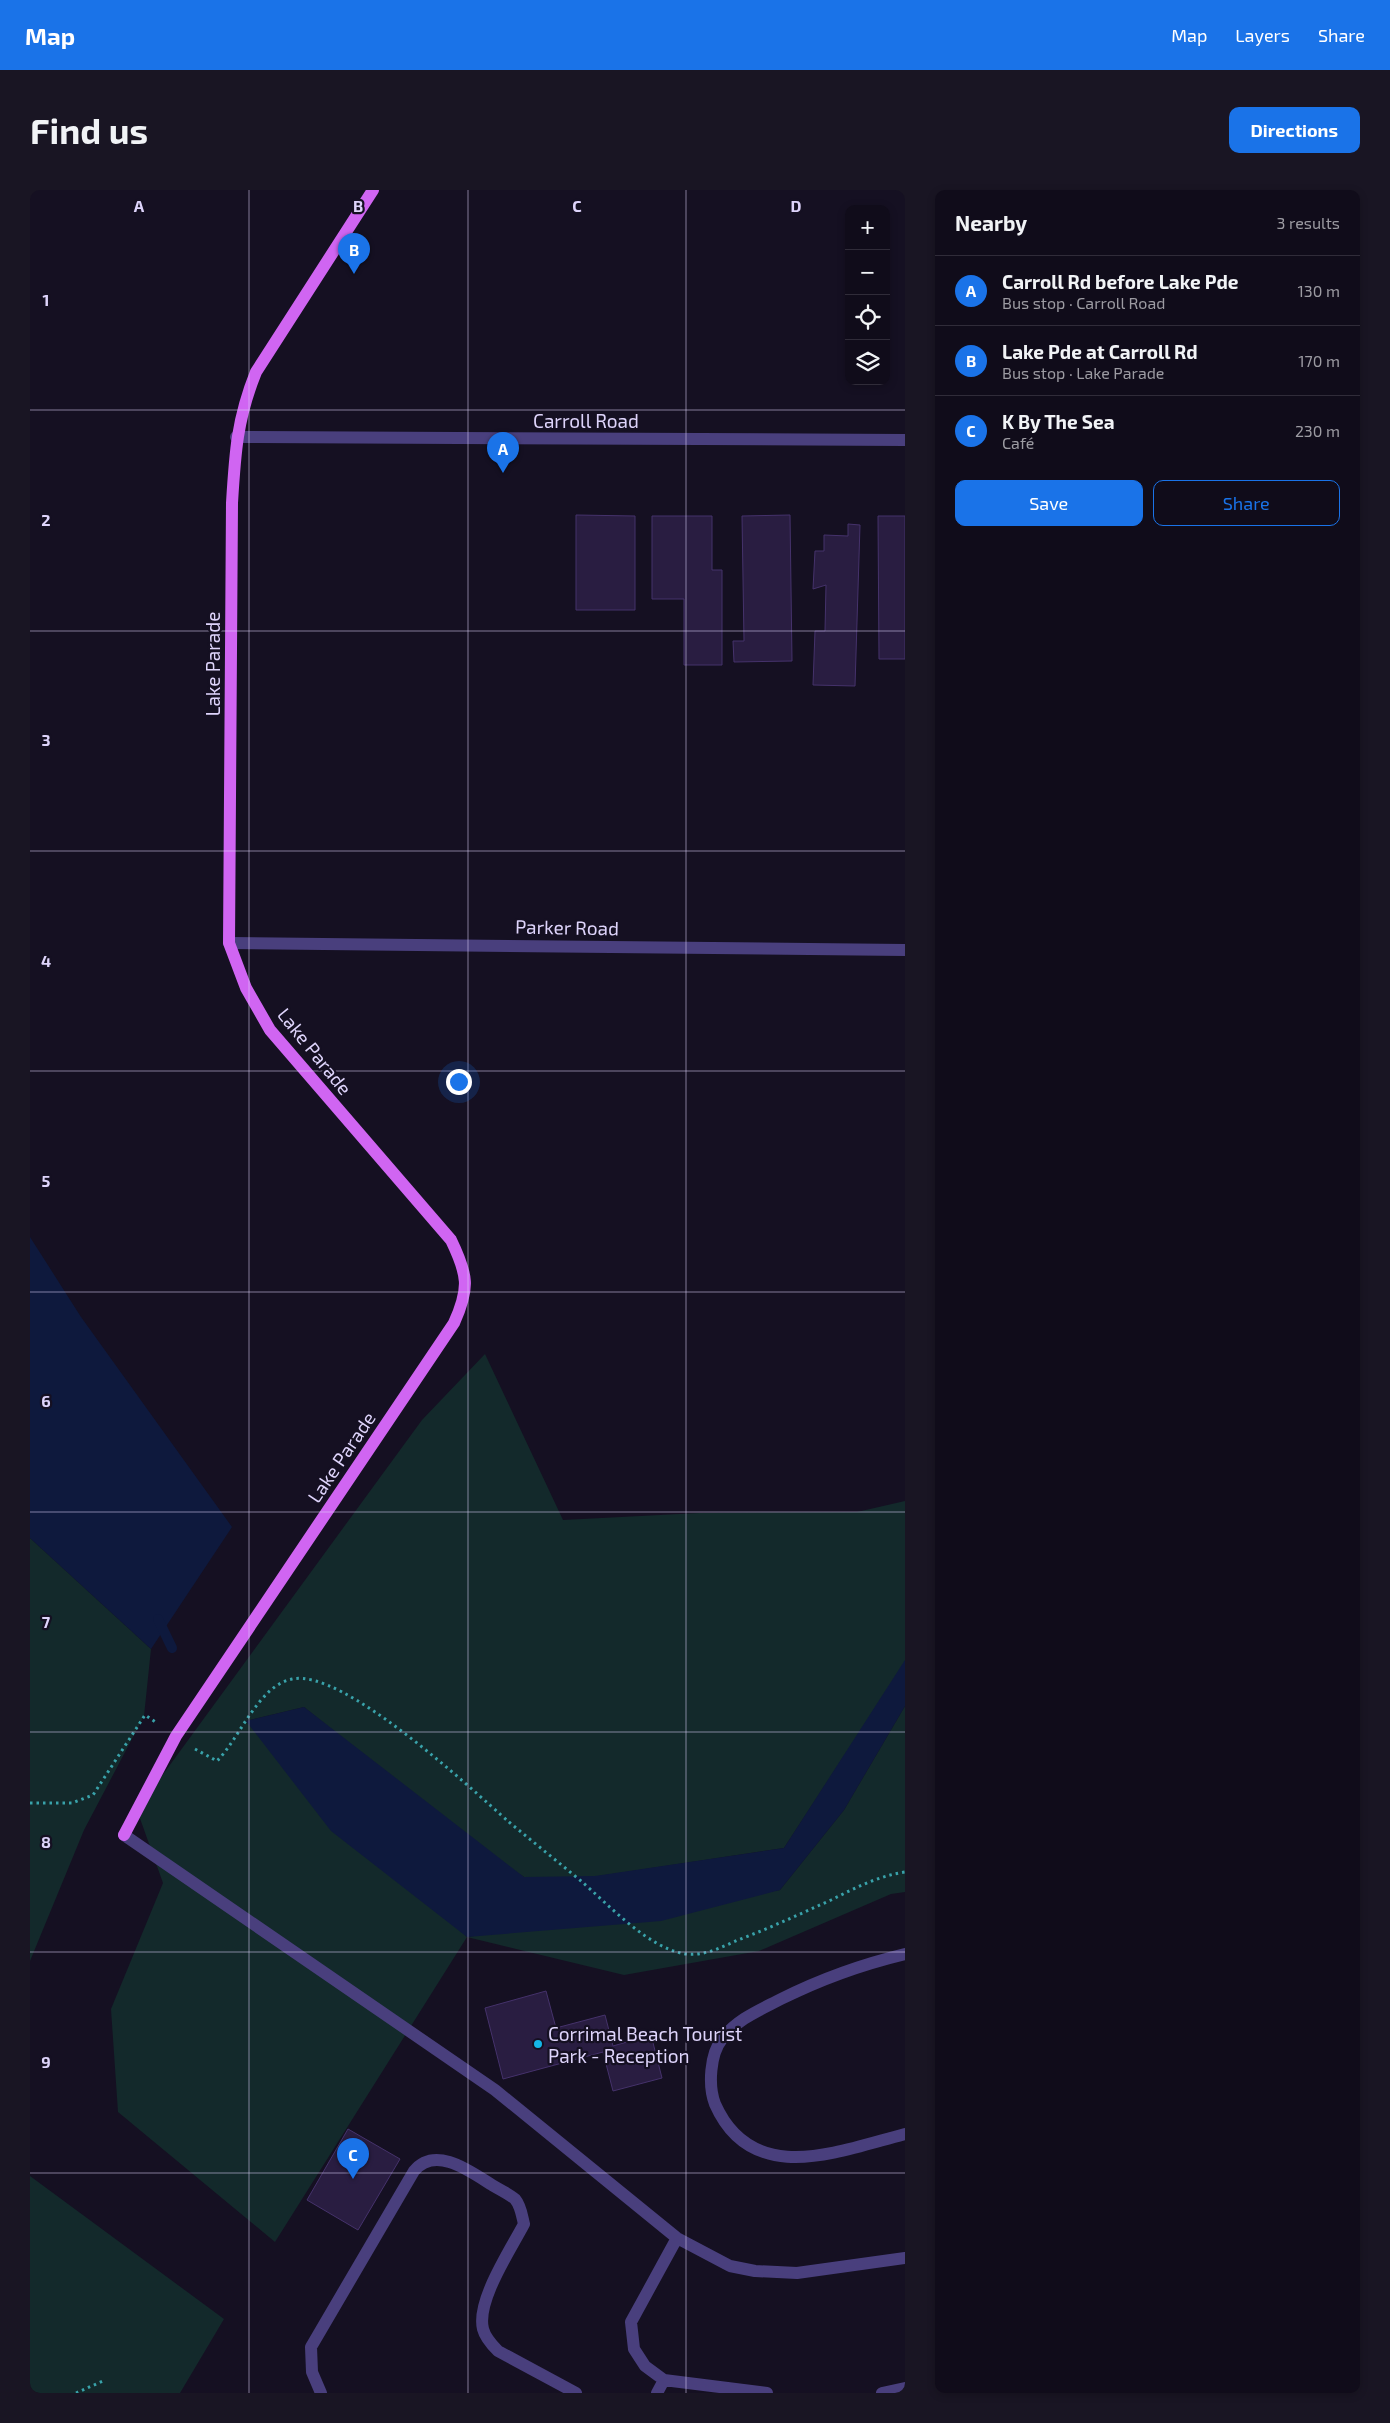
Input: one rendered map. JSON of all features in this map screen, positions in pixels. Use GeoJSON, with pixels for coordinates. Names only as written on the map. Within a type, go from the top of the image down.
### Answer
{"type":"FeatureCollection","features":[{"type":"Feature","properties":{"kind":"main road","name":"Lake Parade"},"geometry":{"type":"LineString","coordinates":[[124,1835],[176,1736],[454,1323],[465,1298],[464,1266],[452,1240],[270,1030],[246,988],[229,943],[232,503],[236,437],[247,396],[256,372],[373,190]]}},
{"type":"Feature","properties":{"kind":"street","name":"Carroll Road"},"geometry":{"type":"LineString","coordinates":[[236,437],[905,440]]}},
{"type":"Feature","properties":{"kind":"street","name":"Parker Road"},"geometry":{"type":"LineString","coordinates":[[229,943],[905,950]]}},
{"type":"Feature","properties":{"kind":"street"},"geometry":{"type":"LineString","coordinates":[[124,1835],[495,2090],[677,2238],[730,2266],[755,2271],[797,2273],[905,2258]]}},
{"type":"Feature","properties":{"kind":"street"},"geometry":{"type":"LineString","coordinates":[[905,1954],[872,1961],[828,1976],[746,2017],[722,2039],[714,2055],[712,2073],[713,2098],[722,2120],[744,2144],[766,2154],[793,2158],[826,2155],[905,2134]]}},
{"type":"Feature","properties":{"kind":"street"},"geometry":{"type":"LineString","coordinates":[[321,2393],[312,2372],[311,2347],[414,2171],[420,2164],[429,2160],[442,2160],[472,2172],[515,2200],[521,2210],[524,2224],[484,2302],[483,2329],[490,2342],[498,2351],[576,2393]]}},
{"type":"Feature","properties":{"kind":"street"},"geometry":{"type":"LineString","coordinates":[[677,2238],[631,2322],[634,2349],[645,2366],[664,2380],[767,2393]]}},
{"type":"Feature","properties":{"kind":"street"},"geometry":{"type":"LineString","coordinates":[[657,2393],[664,2380]]}},
{"type":"Feature","properties":{"kind":"street"},"geometry":{"type":"LineString","coordinates":[[882,2393],[905,2388]]}},
{"type":"Feature","properties":{"kind":"path"},"geometry":{"type":"LineString","coordinates":[[189,1746],[217,1761],[226,1751],[252,1710],[269,1691],[292,1678],[315,1681],[354,1698],[409,1736],[537,1846],[557,1860],[659,1946],[686,1954],[704,1954],[766,1929],[884,1875],[905,1872]]}},
{"type":"Feature","properties":{"kind":"path"},"geometry":{"type":"LineString","coordinates":[[30,1803],[72,1803],[93,1795],[145,1715]]}},
{"type":"Feature","properties":{"kind":"path"},"geometry":{"type":"LineString","coordinates":[[76,2393],[104,2381]]}},
{"type":"Feature","properties":{"kind":"green space"},"geometry":{"type":"Polygon","coordinates":[[[485,1354],[563,1520],[699,1513],[857,1512],[905,1501],[905,1662],[784,1848],[579,1879],[524,1877],[469,1840],[304,1707],[246,1721],[467,1937],[275,2242],[118,2112],[111,2009],[163,1883],[137,1810],[422,1420],[485,1354]]]}},
{"type":"Feature","properties":{"kind":"green space"},"geometry":{"type":"Polygon","coordinates":[[[30,1538],[151,1649],[144,1716],[84,1830],[30,1961],[30,1538]]]}},
{"type":"Feature","properties":{"kind":"green space"},"geometry":{"type":"Polygon","coordinates":[[[905,1706],[905,1892],[891,1894],[759,1951],[624,1975],[467,1937],[780,1890],[844,1810],[905,1706]]]}},
{"type":"Feature","properties":{"kind":"green space"},"geometry":{"type":"Polygon","coordinates":[[[30,2176],[224,2319],[180,2393],[30,2393],[30,2176]]]}},
{"type":"Feature","properties":{"kind":"water"},"geometry":{"type":"Polygon","coordinates":[[[30,1237],[81,1317],[232,1527],[151,1649],[30,1538],[30,1237]]]}},
{"type":"Feature","properties":{"kind":"water"},"geometry":{"type":"Polygon","coordinates":[[[905,1660],[905,1706],[844,1810],[780,1890],[661,1921],[467,1937],[331,1831],[246,1721],[304,1707],[524,1877],[595,1876],[784,1848],[905,1660]]]}},
{"type":"Feature","properties":{"kind":"building"},"geometry":{"type":"Polygon","coordinates":[[[576,515],[635,516],[635,610],[576,610],[576,515]]]}},
{"type":"Feature","properties":{"kind":"building"},"geometry":{"type":"Polygon","coordinates":[[[790,515],[792,661],[734,662],[733,641],[744,641],[742,516],[790,515]]]}},
{"type":"Feature","properties":{"kind":"building"},"geometry":{"type":"Polygon","coordinates":[[[652,516],[712,516],[712,570],[722,570],[722,665],[684,665],[684,599],[652,599],[652,516]]]}},
{"type":"Feature","properties":{"kind":"building"},"geometry":{"type":"Polygon","coordinates":[[[878,516],[905,516],[905,659],[879,659],[878,516]]]}},
{"type":"Feature","properties":{"kind":"building"},"geometry":{"type":"Polygon","coordinates":[[[848,524],[860,525],[855,686],[813,685],[815,631],[825,631],[826,585],[813,589],[815,551],[824,551],[824,535],[848,536],[848,524]]]}},
{"type":"Feature","properties":{"kind":"building"},"geometry":{"type":"Polygon","coordinates":[[[546,1991],[556,2028],[605,2015],[613,2046],[651,2035],[662,2078],[613,2091],[603,2052],[503,2079],[485,2008],[546,1991]]]}},
{"type":"Feature","properties":{"kind":"building"},"geometry":{"type":"Polygon","coordinates":[[[348,2129],[400,2159],[358,2230],[307,2200],[348,2129]]]}},
{"type":"Feature","properties":{"kind":"waterway"},"geometry":{"type":"LineString","coordinates":[[158,1619],[172,1648]]}},
{"type":"Feature","properties":{"kind":"place","name":"Lake Pde at Carroll Rd"},"geometry":{"type":"Point","coordinates":[354,274]}},
{"type":"Feature","properties":{"kind":"place","name":"Carroll Rd before Lake Pde"},"geometry":{"type":"Point","coordinates":[503,473]}},
{"type":"Feature","properties":{"kind":"place","name":"Corrimal Beach Tourist Park - Reception"},"geometry":{"type":"Point","coordinates":[538,2044]}},
{"type":"Feature","properties":{"kind":"place","name":"K By The Sea"},"geometry":{"type":"Point","coordinates":[353,2179]}}]}
